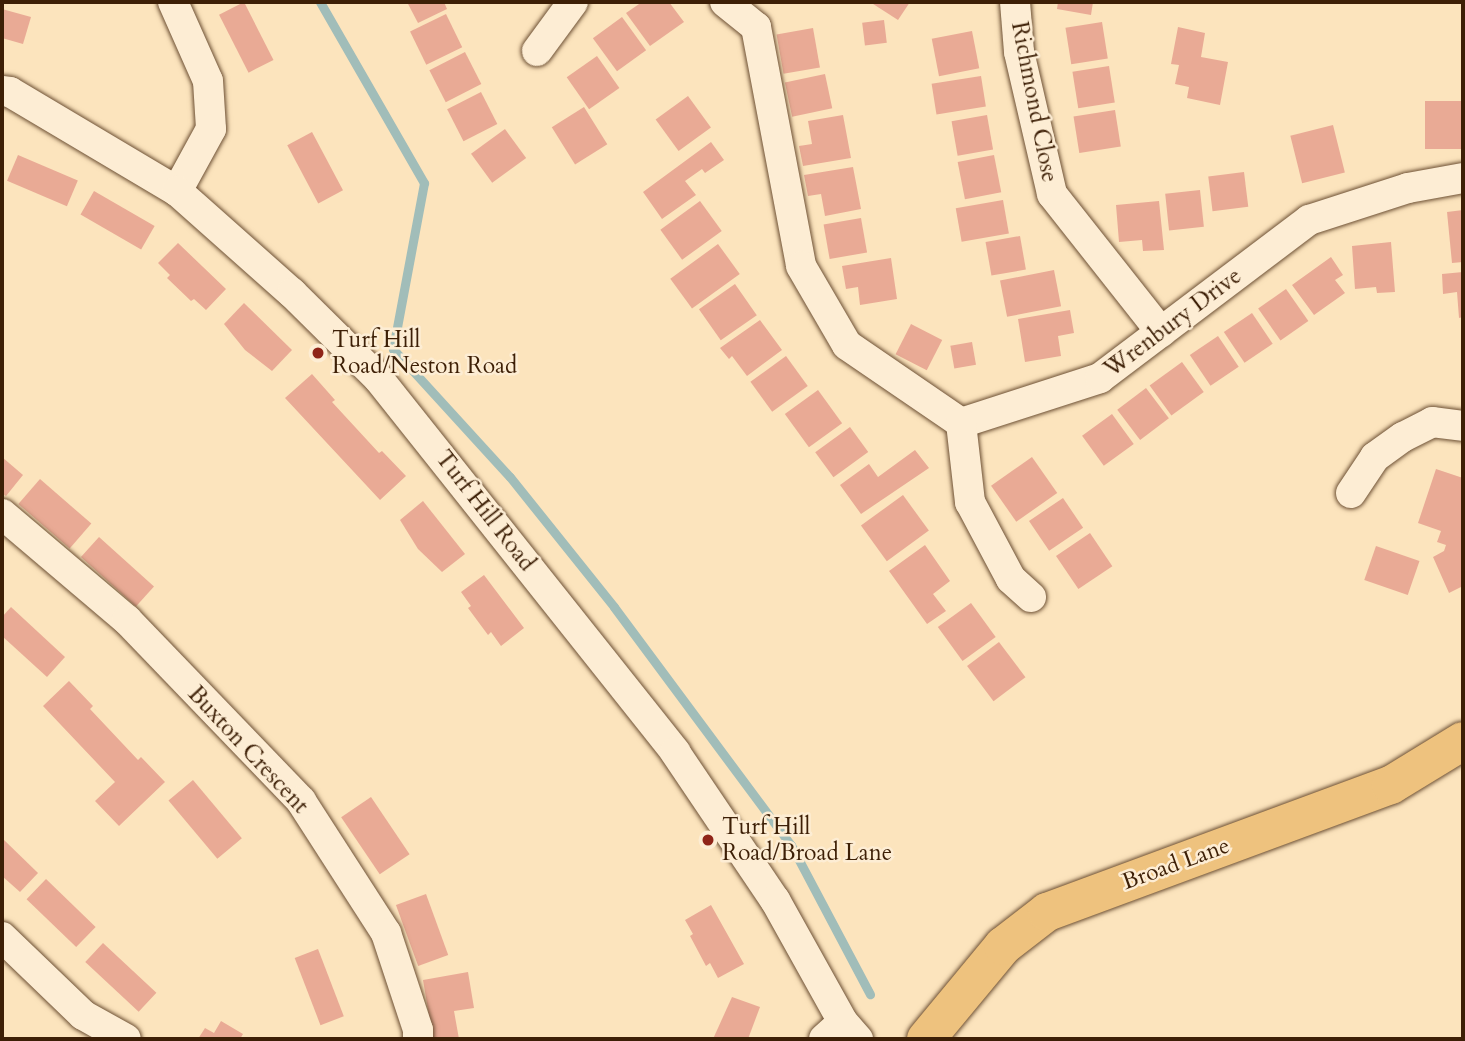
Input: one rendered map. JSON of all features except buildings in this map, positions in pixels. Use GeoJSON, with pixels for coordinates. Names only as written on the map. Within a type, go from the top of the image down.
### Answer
{"type":"FeatureCollection","features":[{"type":"Feature","properties":{"kind":"main road","name":"Broad Lane"},"geometry":{"type":"LineString","coordinates":[[926,1039],[1003,946],[1047,912],[1391,785],[1463,741]]}},
{"type":"Feature","properties":{"kind":"street"},"geometry":{"type":"LineString","coordinates":[[173,2],[208,81],[211,129],[177,191]]}},
{"type":"Feature","properties":{"kind":"street"},"geometry":{"type":"LineString","coordinates":[[537,51],[573,2]]}},
{"type":"Feature","properties":{"kind":"street"},"geometry":{"type":"LineString","coordinates":[[725,2],[756,27],[802,266],[847,345],[961,423],[970,502],[1011,579],[1031,597]]}},
{"type":"Feature","properties":{"kind":"street","name":"Richmond Close"},"geometry":{"type":"LineString","coordinates":[[1015,2],[1019,52],[1052,194],[1161,332]]}},
{"type":"Feature","properties":{"kind":"street","name":"Turf Hill Road"},"geometry":{"type":"LineString","coordinates":[[2,91],[10,92],[177,191],[292,293],[378,377],[675,752],[775,900],[841,1034]]}},
{"type":"Feature","properties":{"kind":"street","name":"Wrenbury Drive"},"geometry":{"type":"LineString","coordinates":[[961,423],[1100,378],[1309,220],[1408,188],[1463,178]]}},
{"type":"Feature","properties":{"kind":"street"},"geometry":{"type":"LineString","coordinates":[[1351,493],[1375,457],[1404,437],[1432,422],[1463,426]]}},
{"type":"Feature","properties":{"kind":"street","name":"Buxton Crescent"},"geometry":{"type":"LineString","coordinates":[[2,514],[127,620],[300,801],[386,933],[418,1030],[418,1039]]}},
{"type":"Feature","properties":{"kind":"street"},"geometry":{"type":"LineString","coordinates":[[2,937],[83,1015],[126,1039]]}},
{"type":"Feature","properties":{"kind":"waterway"},"geometry":{"type":"LineString","coordinates":[[320,2],[424,183],[393,349],[510,477],[614,607],[791,845],[870,994]]}},
{"type":"Feature","properties":{"kind":"place","name":"Turf Hill Road/Neston Road"},"geometry":{"type":"Point","coordinates":[318,353]}},
{"type":"Feature","properties":{"kind":"place","name":"Turf Hill Road/Broad Lane"},"geometry":{"type":"Point","coordinates":[708,840]}}]}
